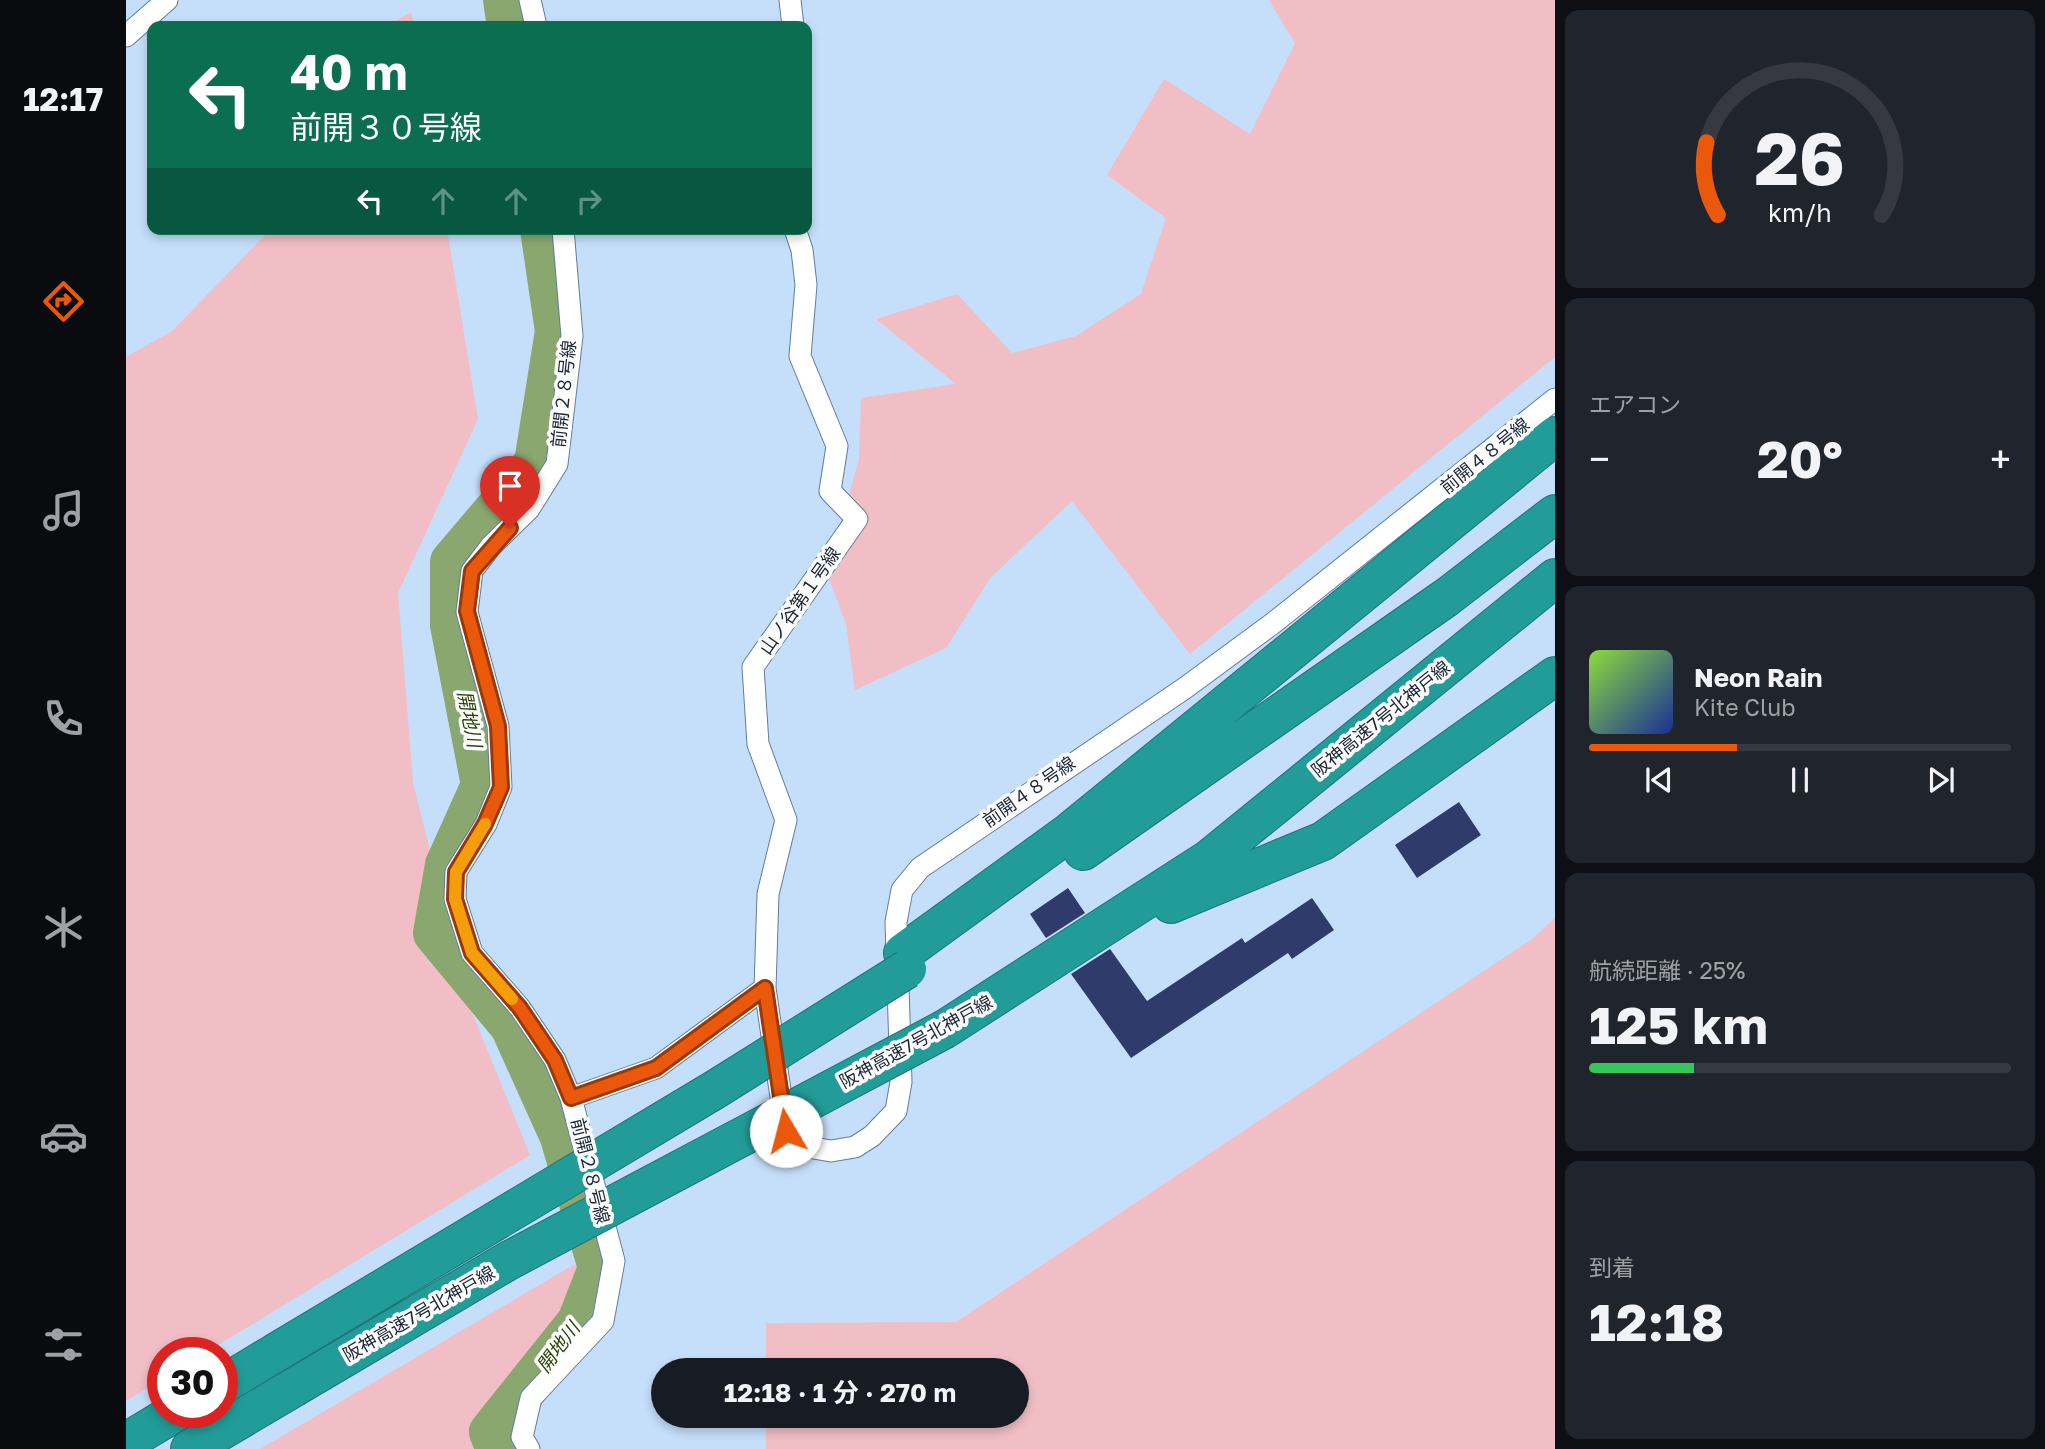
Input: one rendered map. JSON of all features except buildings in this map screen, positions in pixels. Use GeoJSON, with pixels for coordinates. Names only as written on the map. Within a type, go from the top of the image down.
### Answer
{"type":"FeatureCollection","features":[{"type":"Feature","properties":{"kind":"highway"},"geometry":{"type":"LineString","coordinates":[[238,1375],[716,1088],[905,961],[1067,834],[1555,436]]}},
{"type":"Feature","properties":{"kind":"highway"},"geometry":{"type":"LineString","coordinates":[[905,961],[960,936],[1447,597],[1555,514]]}},
{"type":"Feature","properties":{"kind":"highway","name":"阪神高速7号北神戸線"},"geometry":{"type":"LineString","coordinates":[[190,1449],[508,1261],[945,1030],[1209,859],[1555,578]]}},
{"type":"Feature","properties":{"kind":"highway"},"geometry":{"type":"LineString","coordinates":[[1082,942],[1323,841],[1555,676]]}},
{"type":"Feature","properties":{"kind":"highway"},"geometry":{"type":"LineString","coordinates":[[126,1442],[149,1428]]}},
{"type":"Feature","properties":{"kind":"street"},"geometry":{"type":"LineString","coordinates":[[126,36],[167,0]]}},
{"type":"Feature","properties":{"kind":"street"},"geometry":{"type":"LineString","coordinates":[[530,0],[535,21]]}},
{"type":"Feature","properties":{"kind":"street"},"geometry":{"type":"LineString","coordinates":[[790,0],[792,21]]}},
{"type":"Feature","properties":{"kind":"street","name":"前開２８号線"},"geometry":{"type":"LineString","coordinates":[[528,1449],[522,1437],[531,1398],[603,1321],[614,1261],[571,1098],[555,1060],[520,1008],[472,953],[455,899],[456,872],[485,824],[501,787],[498,726],[467,611],[472,571],[491,546],[529,509],[556,464],[572,336],[564,235]]}},
{"type":"Feature","properties":{"kind":"street","name":"山ノ谷第１号線"},"geometry":{"type":"LineString","coordinates":[[765,988],[768,894],[786,820],[758,744],[753,667],[858,519],[830,491],[837,446],[800,356],[806,285],[802,250],[797,235]]}},
{"type":"Feature","properties":{"kind":"street","name":"前開４８号線"},"geometry":{"type":"LineString","coordinates":[[765,988],[786,1131],[802,1146],[831,1151],[855,1146],[872,1136],[896,1111],[899,1092],[896,922],[902,890],[920,868],[1185,688],[1261,632],[1555,399]]}},
{"type":"Feature","properties":{"kind":"street"},"geometry":{"type":"LineString","coordinates":[[571,1098],[656,1068],[765,988]]}},
{"type":"Feature","properties":{"kind":"shaded area"},"geometry":{"type":"Polygon","coordinates":[[[1269,0],[1555,0],[1555,357],[1190,654],[1072,501],[991,577],[946,648],[855,690],[846,624],[827,573],[859,459],[861,398],[956,384],[876,319],[957,294],[1012,353],[1076,336],[1141,294],[1166,218],[1107,175],[1164,79],[1250,134],[1295,43],[1269,0]]]}},
{"type":"Feature","properties":{"kind":"shaded area"},"geometry":{"type":"Polygon","coordinates":[[[411,12],[413,21],[396,21],[411,12]]]}},
{"type":"Feature","properties":{"kind":"shaded area"},"geometry":{"type":"Polygon","coordinates":[[[265,235],[448,235],[478,419],[398,593],[413,783],[469,1005],[530,1155],[231,1337],[147,1337],[147,1389],[126,1401],[126,357],[172,331],[265,235]]]}},
{"type":"Feature","properties":{"kind":"shaded area"},"geometry":{"type":"Polygon","coordinates":[[[1555,918],[1555,1449],[766,1449],[766,1428],[1029,1428],[1029,1358],[766,1358],[766,1323],[956,1322],[1531,940],[1555,918]]]}},
{"type":"Feature","properties":{"kind":"shaded area"},"geometry":{"type":"Polygon","coordinates":[[[575,1264],[584,1290],[502,1419],[502,1449],[260,1449],[575,1264]]]}},
{"type":"Feature","properties":{"kind":"waterway","name":"開地川"},"geometry":{"type":"LineString","coordinates":[[505,0],[508,21]]}},
{"type":"Feature","properties":{"kind":"waterway","name":"開地川"},"geometry":{"type":"LineString","coordinates":[[498,1449],[491,1432],[579,1322],[600,1268],[562,1137],[512,1026],[435,933],[447,865],[483,785],[452,625],[452,562],[536,463],[557,331],[543,235]]}},
{"type":"Feature","properties":{"kind":"slow traffic"},"geometry":{"type":"LineString","coordinates":[[485,824],[456,872],[455,899],[472,953],[512,999]]}},
{"type":"Feature","properties":{"kind":"route"},"geometry":{"type":"LineString","coordinates":[[510,528],[491,546],[472,571],[467,611],[498,726],[501,787],[485,824],[456,872],[455,899],[472,953],[520,1008],[555,1060],[571,1098],[656,1068],[765,988],[786,1131]]}}]}
